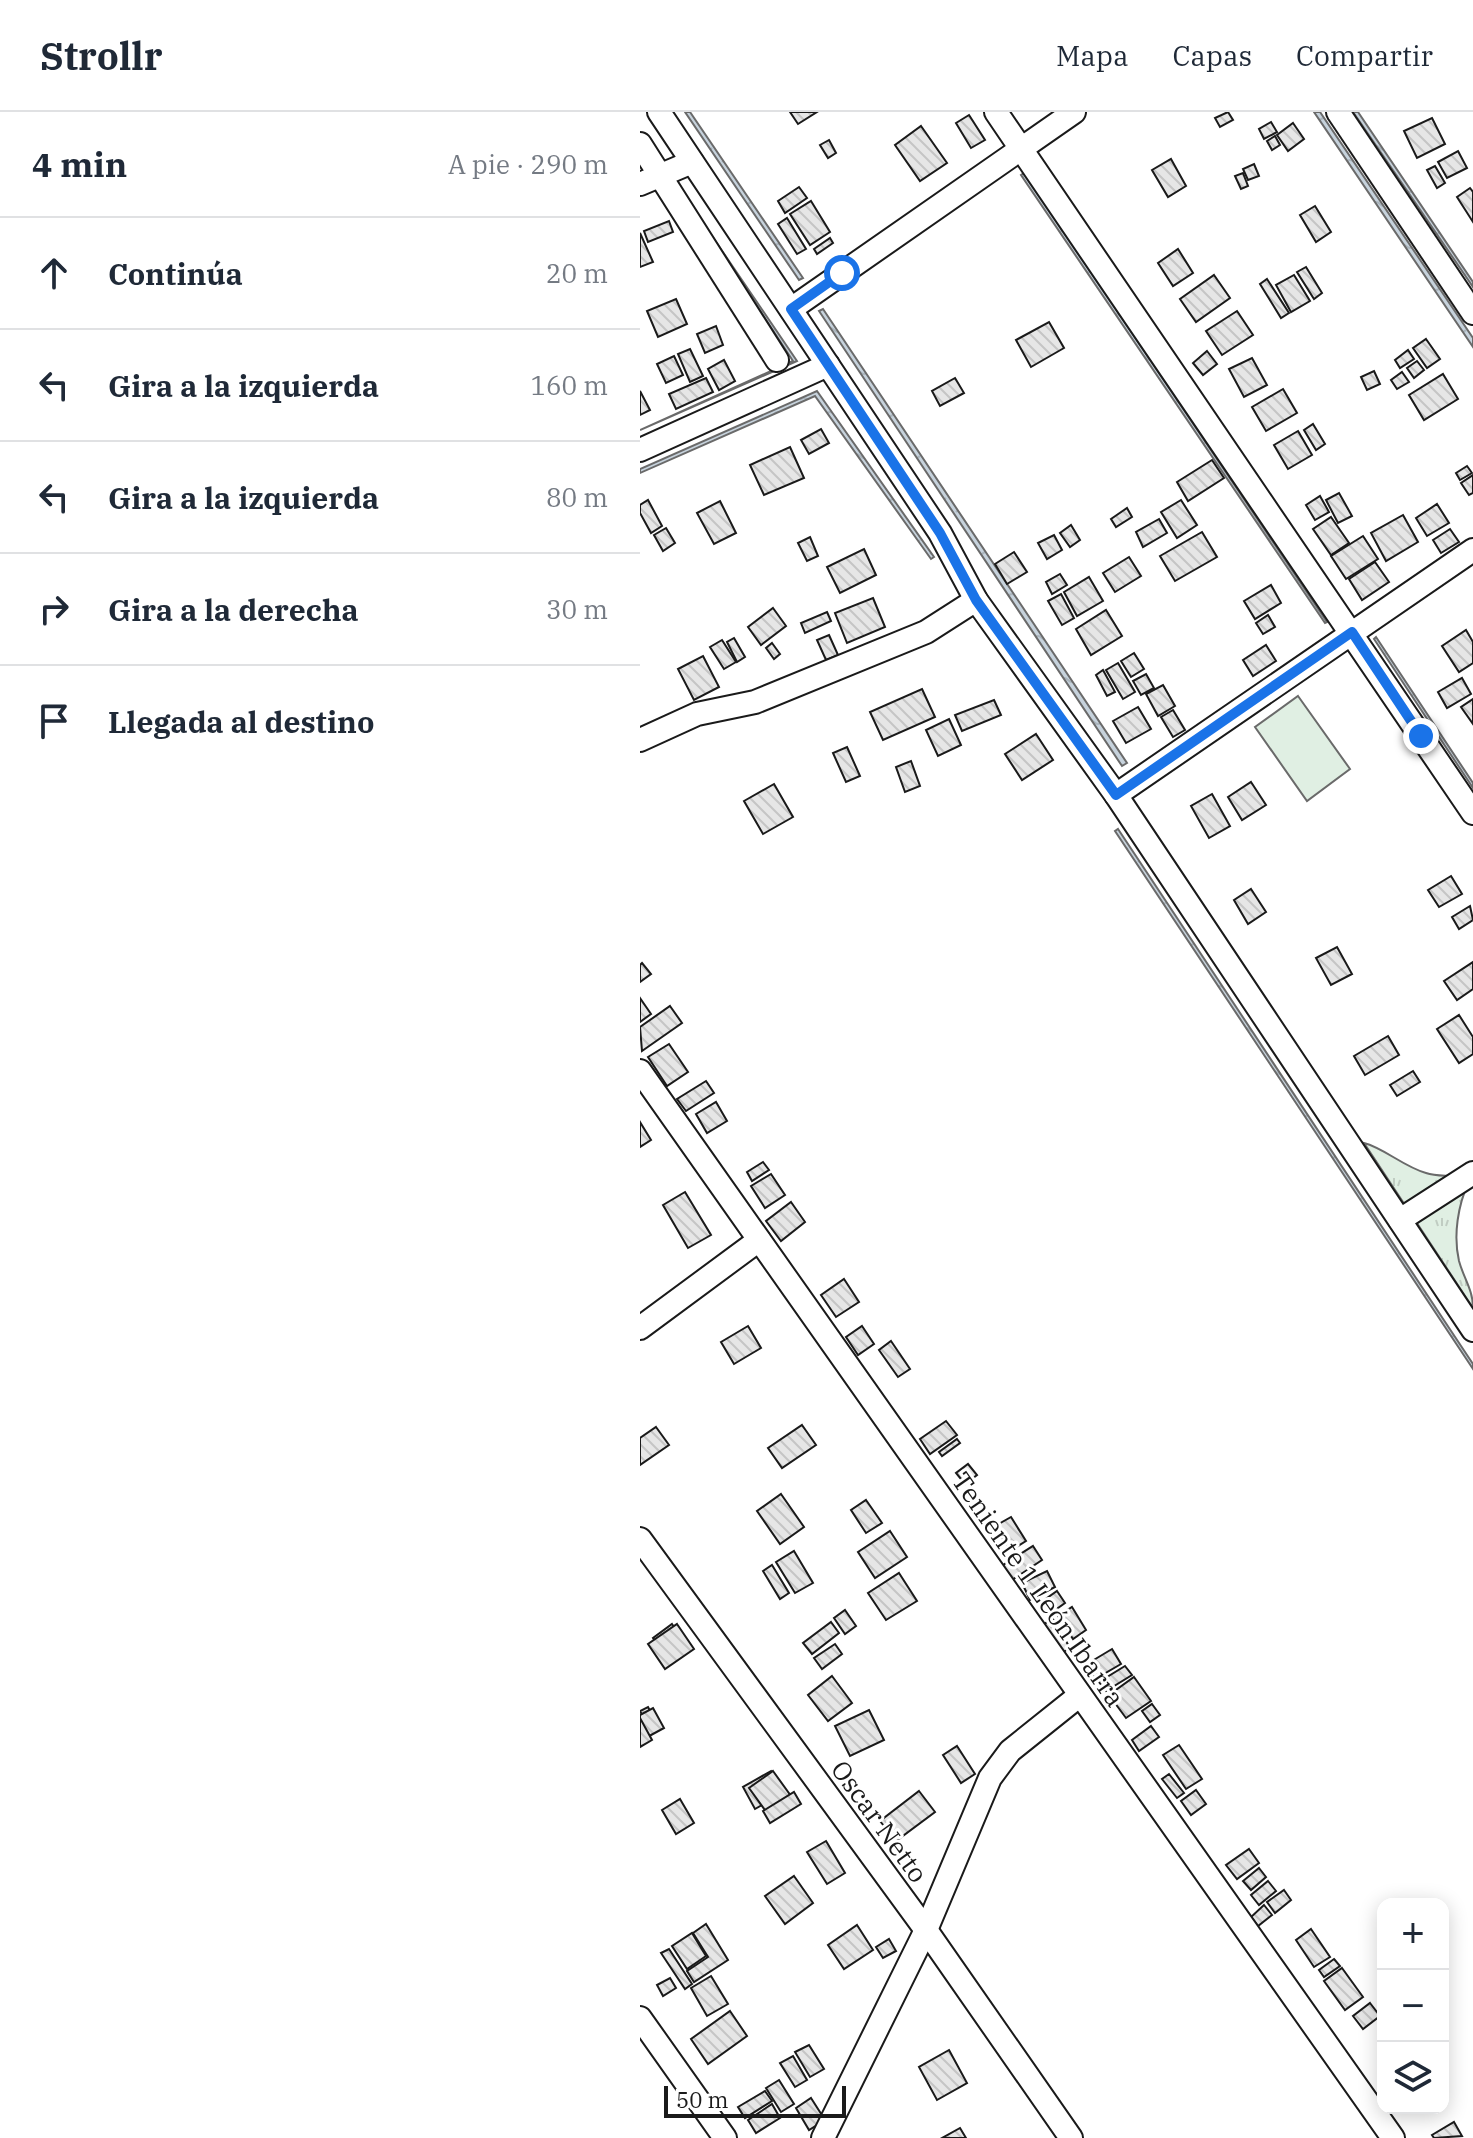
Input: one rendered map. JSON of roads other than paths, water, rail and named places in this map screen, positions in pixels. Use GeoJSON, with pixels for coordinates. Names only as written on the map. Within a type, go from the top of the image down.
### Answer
{"type":"FeatureCollection","features":[{"type":"Feature","properties":{"kind":"street"},"geometry":{"type":"LineString","coordinates":[[659,112],[940,533],[976,600],[1116,795],[1473,1330]]}},
{"type":"Feature","properties":{"kind":"street"},"geometry":{"type":"LineString","coordinates":[[996,112],[1473,813]]}},
{"type":"Feature","properties":{"kind":"street"},"geometry":{"type":"LineString","coordinates":[[791,309],[1074,112]]}},
{"type":"Feature","properties":{"kind":"street"},"geometry":{"type":"LineString","coordinates":[[1338,112],[1473,313]]}},
{"type":"Feature","properties":{"kind":"street"},"geometry":{"type":"LineString","coordinates":[[640,144],[784,370]]}},
{"type":"Feature","properties":{"kind":"street"},"geometry":{"type":"LineString","coordinates":[[640,184],[692,162]]}},
{"type":"Feature","properties":{"kind":"street"},"geometry":{"type":"LineString","coordinates":[[640,450],[784,370],[828,365]]}},
{"type":"Feature","properties":{"kind":"street"},"geometry":{"type":"LineString","coordinates":[[1116,795],[1473,550]]}},
{"type":"Feature","properties":{"kind":"street"},"geometry":{"type":"LineString","coordinates":[[640,740],[697,714],[755,702],[926,632],[976,600]]}},
{"type":"Feature","properties":{"kind":"street","name":"Teniente 1 León Ibarra"},"geometry":{"type":"LineString","coordinates":[[640,1071],[1393,2138]]}},
{"type":"Feature","properties":{"kind":"street"},"geometry":{"type":"LineString","coordinates":[[1400,1220],[1473,1173]]}},
{"type":"Feature","properties":{"kind":"street"},"geometry":{"type":"LineString","coordinates":[[640,1328],[759,1240]]}},
{"type":"Feature","properties":{"kind":"street","name":"Oscar Netto"},"geometry":{"type":"LineString","coordinates":[[640,1539],[926,1930],[1071,2138]]}},
{"type":"Feature","properties":{"kind":"street"},"geometry":{"type":"LineString","coordinates":[[823,2138],[926,1930],[990,1778],[1010,1751],[1080,1695]]}},
{"type":"Feature","properties":{"kind":"street"},"geometry":{"type":"LineString","coordinates":[[640,2018],[725,2138]]}},
{"type":"Feature","properties":{"kind":"water"},"geometry":{"type":"Polygon","coordinates":[[[685,112],[690,112],[803,278],[799,280],[685,112]]]}},
{"type":"Feature","properties":{"kind":"water"},"geometry":{"type":"Polygon","coordinates":[[[1314,112],[1320,112],[1473,338],[1473,347],[1314,112]]]}},
{"type":"Feature","properties":{"kind":"water"},"geometry":{"type":"Polygon","coordinates":[[[1353,112],[1358,112],[1473,282],[1473,287],[1353,112]]]}},
{"type":"Feature","properties":{"kind":"water"},"geometry":{"type":"Polygon","coordinates":[[[1024,173],[1327,622],[1021,175],[1024,173]]]}},
{"type":"Feature","properties":{"kind":"water"},"geometry":{"type":"Polygon","coordinates":[[[682,192],[797,361],[640,430],[793,361],[682,192]]]}},
{"type":"Feature","properties":{"kind":"water"},"geometry":{"type":"Polygon","coordinates":[[[823,309],[1127,763],[1122,766],[819,311],[823,309]]]}},
{"type":"Feature","properties":{"kind":"water"},"geometry":{"type":"Polygon","coordinates":[[[817,391],[934,557],[931,559],[815,396],[640,473],[640,469],[817,391]]]}},
{"type":"Feature","properties":{"kind":"water"},"geometry":{"type":"Polygon","coordinates":[[[1376,637],[1473,783],[1473,788],[1374,639],[1376,637]]]}},
{"type":"Feature","properties":{"kind":"water"},"geometry":{"type":"Polygon","coordinates":[[[1118,829],[1473,1364],[1473,1369],[1115,831],[1118,829]]]}}]}
